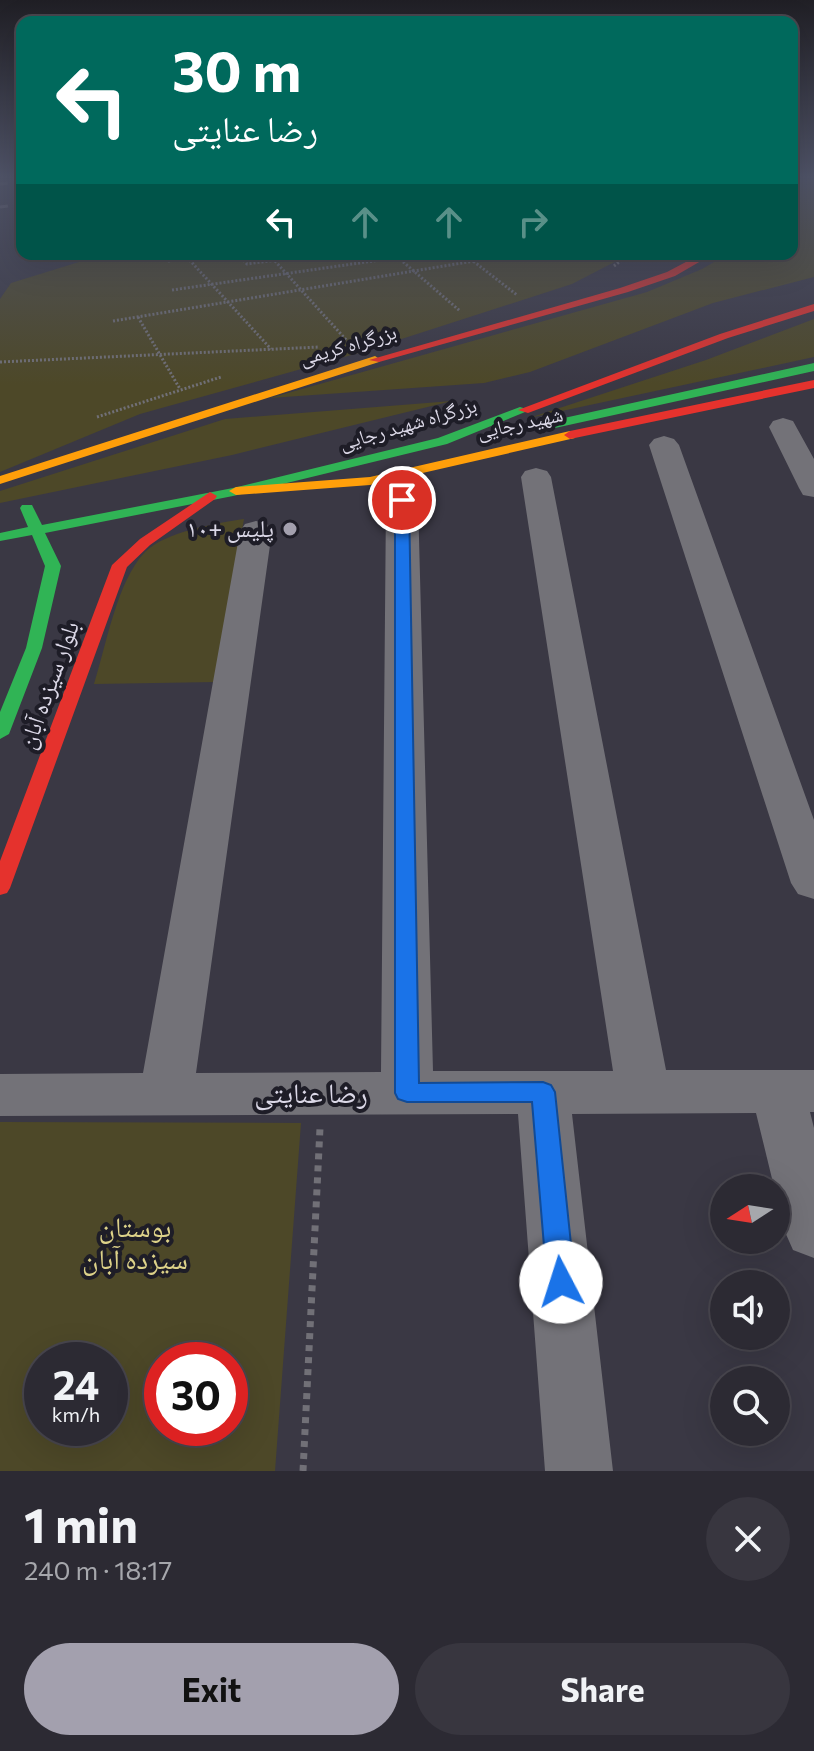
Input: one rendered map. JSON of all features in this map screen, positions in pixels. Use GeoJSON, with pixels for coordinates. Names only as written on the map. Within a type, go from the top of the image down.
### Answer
{"type":"FeatureCollection","features":[{"type":"Feature","properties":{"kind":"main road","name":"بزرگراه کریمی"},"geometry":{"type":"LineString","coordinates":[[0,480],[321,375],[624,290],[671,274],[697,260]]}},
{"type":"Feature","properties":{"kind":"main road","name":"بزرگراه شهید رجایی"},"geometry":{"type":"LineString","coordinates":[[0,537],[233,492],[442,441],[724,336],[814,307]]}},
{"type":"Feature","properties":{"kind":"main road"},"geometry":{"type":"LineString","coordinates":[[442,441],[527,431],[814,367]]}},
{"type":"Feature","properties":{"kind":"main road","name":"شهید رجایی"},"geometry":{"type":"LineString","coordinates":[[233,492],[370,481],[483,453],[814,384]]}},
{"type":"Feature","properties":{"kind":"main road","name":"بلوار سیزده آبان"},"geometry":{"type":"LineString","coordinates":[[0,888],[104,583],[145,542],[210,496]]}},
{"type":"Feature","properties":{"kind":"main road","name":"بلوار سیزده آبان"},"geometry":{"type":"LineString","coordinates":[[0,729],[34,648],[53,566],[27,508]]}},
{"type":"Feature","properties":{"kind":"main road"},"geometry":{"type":"LineString","coordinates":[[0,544],[37,530]]}},
{"type":"Feature","properties":{"kind":"main road"},"geometry":{"type":"LineString","coordinates":[[47,595],[67,578]]}},
{"type":"Feature","properties":{"kind":"street"},"geometry":{"type":"LineString","coordinates":[[783,427],[814,488]]}},
{"type":"Feature","properties":{"kind":"street"},"geometry":{"type":"LineString","coordinates":[[664,445],[814,883]]}},
{"type":"Feature","properties":{"kind":"street"},"geometry":{"type":"LineString","coordinates":[[536,477],[643,1091]]}},
{"type":"Feature","properties":{"kind":"street"},"geometry":{"type":"LineString","coordinates":[[402,500],[407,1093]]}},
{"type":"Feature","properties":{"kind":"street"},"geometry":{"type":"LineString","coordinates":[[166,1094],[256,531]]}},
{"type":"Feature","properties":{"kind":"street"},"geometry":{"type":"LineString","coordinates":[[796,1091],[814,1232]]}},
{"type":"Feature","properties":{"kind":"street","name":"رضا عنایتی"},"geometry":{"type":"LineString","coordinates":[[0,1095],[796,1091]]}},
{"type":"Feature","properties":{"kind":"street"},"geometry":{"type":"LineString","coordinates":[[543,1092],[579,1471]]}},
{"type":"Feature","properties":{"kind":"path"},"geometry":{"type":"LineString","coordinates":[[189,260],[271,349]]}},
{"type":"Feature","properties":{"kind":"path"},"geometry":{"type":"LineString","coordinates":[[243,260],[247,264],[281,260]]}},
{"type":"Feature","properties":{"kind":"path"},"geometry":{"type":"LineString","coordinates":[[172,290],[370,260]]}},
{"type":"Feature","properties":{"kind":"path"},"geometry":{"type":"LineString","coordinates":[[401,260],[469,319]]}},
{"type":"Feature","properties":{"kind":"path"},"geometry":{"type":"LineString","coordinates":[[612,267],[621,260]]}},
{"type":"Feature","properties":{"kind":"path"},"geometry":{"type":"LineString","coordinates":[[275,261],[354,346],[335,347]]}},
{"type":"Feature","properties":{"kind":"path"},"geometry":{"type":"LineString","coordinates":[[113,321],[474,261],[541,313]]}},
{"type":"Feature","properties":{"kind":"path"},"geometry":{"type":"LineString","coordinates":[[138,317],[180,389]]}},
{"type":"Feature","properties":{"kind":"path"},"geometry":{"type":"LineString","coordinates":[[0,362],[319,347]]}},
{"type":"Feature","properties":{"kind":"path"},"geometry":{"type":"LineString","coordinates":[[303,1471],[322,1093]]}},
{"type":"Feature","properties":{"kind":"green space"},"geometry":{"type":"Polygon","coordinates":[[[798,248],[814,248],[814,277],[713,303],[530,372],[484,383],[270,398],[647,292],[718,260],[798,260],[798,248]]]}},
{"type":"Feature","properties":{"kind":"green space"},"geometry":{"type":"Polygon","coordinates":[[[86,260],[618,260],[572,284],[355,354],[140,414],[0,472],[0,299],[11,283],[86,260]]]}},
{"type":"Feature","properties":{"kind":"green space"},"geometry":{"type":"Polygon","coordinates":[[[814,319],[814,357],[529,418],[706,360],[814,319]]]}},
{"type":"Feature","properties":{"kind":"green space"},"geometry":{"type":"Polygon","coordinates":[[[452,401],[232,455],[0,503],[0,491],[225,419],[452,401]]]}},
{"type":"Feature","properties":{"kind":"green space"},"geometry":{"type":"Polygon","coordinates":[[[244,519],[216,682],[94,684],[120,596],[135,564],[145,552],[178,534],[244,519]]]}},
{"type":"Feature","properties":{"kind":"green space","name":"بوستان سیزده آبان"},"geometry":{"type":"Polygon","coordinates":[[[0,1122],[301,1123],[275,1471],[0,1471],[0,1122]]]}},
{"type":"Feature","properties":{"kind":"traffic: fast"},"geometry":{"type":"LineString","coordinates":[[555,424],[814,367]]}},
{"type":"Feature","properties":{"kind":"traffic: fast"},"geometry":{"type":"LineString","coordinates":[[0,537],[233,492],[442,441],[524,410]]}},
{"type":"Feature","properties":{"kind":"traffic: fast"},"geometry":{"type":"LineString","coordinates":[[0,734],[34,648],[53,566],[27,508]]}},
{"type":"Feature","properties":{"kind":"traffic: slow"},"geometry":{"type":"LineString","coordinates":[[0,480],[375,360]]}},
{"type":"Feature","properties":{"kind":"traffic: slow"},"geometry":{"type":"LineString","coordinates":[[236,491],[370,481],[570,435]]}},
{"type":"Feature","properties":{"kind":"traffic: jam"},"geometry":{"type":"LineString","coordinates":[[375,360],[624,290],[671,274],[697,260]]}},
{"type":"Feature","properties":{"kind":"traffic: jam"},"geometry":{"type":"LineString","coordinates":[[524,410],[724,336],[814,307]]}},
{"type":"Feature","properties":{"kind":"traffic: jam"},"geometry":{"type":"LineString","coordinates":[[570,435],[814,384]]}},
{"type":"Feature","properties":{"kind":"traffic: jam"},"geometry":{"type":"LineString","coordinates":[[0,888],[120,565],[145,542],[210,496]]}},
{"type":"Feature","properties":{"kind":"place","name":"پلیس +۱۰"},"geometry":{"type":"Point","coordinates":[290,529]}},
{"type":"Feature","properties":{"kind":"route"},"geometry":{"type":"LineString","coordinates":[[402,500],[407,1093],[543,1092],[561,1282]]}}]}
